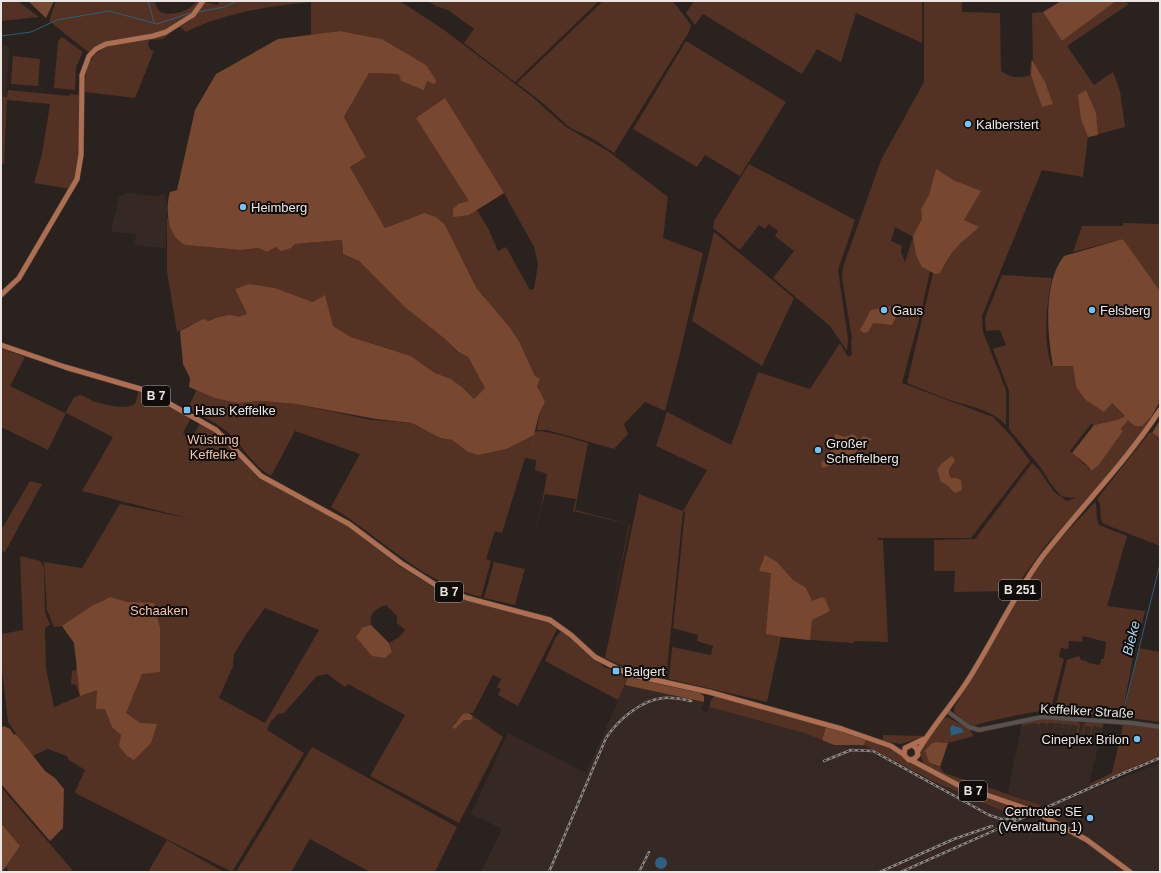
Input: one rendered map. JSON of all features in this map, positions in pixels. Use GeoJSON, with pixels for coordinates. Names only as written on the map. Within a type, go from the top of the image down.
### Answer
{"type":"FeatureCollection","features":[{"type":"Feature","properties":{"kind":"main road"},"geometry":{"type":"LineString","coordinates":[[1,295],[19,278],[77,179],[81,161],[82,75],[90,56],[96,49],[106,44],[161,34],[196,12],[203,1]]}},
{"type":"Feature","properties":{"kind":"main road","name":"B 7"},"geometry":{"type":"LineString","coordinates":[[1,345],[26,355],[138,388],[154,395],[216,430],[261,476],[349,524],[401,563],[438,587],[466,598],[550,620],[571,635],[595,657],[620,670],[639,677],[709,692],[828,725],[891,746],[903,754],[906,758],[965,788],[1041,815],[1088,840],[1130,872]]}},
{"type":"Feature","properties":{"kind":"main road","name":"B 251"},"geometry":{"type":"LineString","coordinates":[[918,753],[925,738],[947,711],[975,669],[1030,575],[1049,549],[1133,450],[1160,410]]}},
{"type":"Feature","properties":{"kind":"main road","name":"B 251"},"geometry":{"type":"LineString","coordinates":[[913,745],[925,738]]}},
{"type":"Feature","properties":{"kind":"main road"},"geometry":{"type":"LineString","coordinates":[[913,745],[923,766]]}},
{"type":"Feature","properties":{"kind":"main road","name":"B 7"},"geometry":{"type":"LineString","coordinates":[[891,746],[913,745]]}},
{"type":"Feature","properties":{"kind":"main road"},"geometry":{"type":"LineString","coordinates":[[903,754],[906,746]]}},
{"type":"Feature","properties":{"kind":"main road"},"geometry":{"type":"LineString","coordinates":[[911,760],[918,753]]}},
{"type":"Feature","properties":{"kind":"street","name":"Keffelker Straße"},"geometry":{"type":"LineString","coordinates":[[947,711],[969,727],[979,730],[1042,717],[1132,723],[1160,727]]}},
{"type":"Feature","properties":{"kind":"shaded area"},"geometry":{"type":"Polygon","coordinates":[[[28,1],[54,1],[46,18],[28,1]]]}},
{"type":"Feature","properties":{"kind":"shaded area"},"geometry":{"type":"Polygon","coordinates":[[[1061,1],[1116,1],[1062,41],[1043,12],[1061,1]]]}},
{"type":"Feature","properties":{"kind":"shaded area"},"geometry":{"type":"Polygon","coordinates":[[[340,31],[382,39],[426,65],[436,80],[435,84],[427,81],[424,90],[401,81],[399,74],[369,73],[344,117],[366,157],[350,167],[385,228],[424,213],[436,217],[445,225],[477,289],[511,329],[520,343],[535,376],[540,379],[537,386],[545,402],[539,414],[534,435],[506,449],[478,455],[468,452],[452,440],[440,438],[412,423],[376,419],[295,404],[262,401],[238,403],[215,398],[189,387],[190,378],[183,364],[180,331],[203,319],[208,321],[224,316],[231,315],[239,317],[247,314],[235,289],[249,284],[275,288],[313,302],[325,295],[333,326],[351,337],[411,356],[435,373],[451,379],[474,399],[485,388],[468,357],[458,352],[445,339],[406,308],[359,261],[343,254],[342,240],[295,244],[291,248],[281,251],[276,247],[267,252],[258,248],[241,250],[185,245],[179,241],[171,229],[168,214],[168,199],[170,192],[177,190],[195,110],[216,74],[278,39],[340,31]]]}},
{"type":"Feature","properties":{"kind":"shaded area"},"geometry":{"type":"Polygon","coordinates":[[[1,44],[9,47],[3,163],[1,163],[1,44]]]}},
{"type":"Feature","properties":{"kind":"shaded area"},"geometry":{"type":"Polygon","coordinates":[[[1032,60],[1045,82],[1053,104],[1042,107],[1031,75],[1032,60]]]}},
{"type":"Feature","properties":{"kind":"shaded area"},"geometry":{"type":"Polygon","coordinates":[[[1086,90],[1096,113],[1098,135],[1088,137],[1081,119],[1078,95],[1086,90]]]}},
{"type":"Feature","properties":{"kind":"shaded area"},"geometry":{"type":"Polygon","coordinates":[[[445,98],[504,193],[469,215],[453,217],[453,209],[458,204],[469,201],[416,118],[445,98]]]}},
{"type":"Feature","properties":{"kind":"shaded area"},"geometry":{"type":"Polygon","coordinates":[[[936,169],[953,180],[981,191],[964,220],[979,227],[953,252],[940,273],[935,274],[922,267],[916,255],[913,236],[922,219],[921,209],[929,195],[936,169]]]}},
{"type":"Feature","properties":{"kind":"shaded area"},"geometry":{"type":"Polygon","coordinates":[[[126,193],[154,196],[165,194],[167,201],[166,248],[134,245],[136,234],[111,232],[119,197],[126,193]]]}},
{"type":"Feature","properties":{"kind":"shaded area"},"geometry":{"type":"Polygon","coordinates":[[[1123,239],[1160,291],[1160,401],[1152,416],[1142,426],[1135,426],[1128,420],[1121,429],[1123,431],[1099,465],[1091,471],[1088,466],[1072,453],[1094,425],[1117,420],[1125,416],[1112,403],[1104,412],[1086,400],[1076,387],[1073,366],[1053,366],[1048,324],[1050,294],[1057,267],[1064,256],[1123,239]]]}},
{"type":"Feature","properties":{"kind":"shaded area"},"geometry":{"type":"Polygon","coordinates":[[[902,305],[892,325],[873,323],[868,332],[864,333],[860,330],[871,310],[902,305]]]}},
{"type":"Feature","properties":{"kind":"shaded area"},"geometry":{"type":"Polygon","coordinates":[[[1160,420],[1160,438],[1152,433],[1160,420]]]}},
{"type":"Feature","properties":{"kind":"shaded area"},"geometry":{"type":"Polygon","coordinates":[[[835,434],[845,437],[853,434],[859,439],[864,436],[872,439],[845,461],[822,468],[821,462],[829,457],[835,434]]]}},
{"type":"Feature","properties":{"kind":"shaded area"},"geometry":{"type":"Polygon","coordinates":[[[952,456],[955,460],[949,473],[951,478],[961,480],[962,490],[955,493],[947,485],[941,482],[937,470],[941,464],[952,456]]]}},
{"type":"Feature","properties":{"kind":"shaded area"},"geometry":{"type":"Polygon","coordinates":[[[765,555],[777,562],[793,580],[806,588],[812,601],[822,597],[825,599],[830,611],[812,620],[810,640],[766,634],[771,573],[759,571],[765,555]]]}},
{"type":"Feature","properties":{"kind":"shaded area","name":"Schaaken"},"geometry":{"type":"Polygon","coordinates":[[[110,597],[127,602],[154,603],[160,628],[160,672],[142,674],[126,713],[140,723],[157,724],[151,743],[134,760],[127,756],[119,746],[121,735],[112,727],[105,709],[96,709],[97,690],[80,696],[74,643],[62,626],[93,605],[110,597]]]}},
{"type":"Feature","properties":{"kind":"shaded area"},"geometry":{"type":"Polygon","coordinates":[[[371,625],[389,643],[392,652],[385,658],[372,656],[356,637],[363,627],[371,625]]]}},
{"type":"Feature","properties":{"kind":"shaded area"},"geometry":{"type":"Polygon","coordinates":[[[628,677],[700,693],[704,696],[704,702],[625,685],[628,677]]]}},
{"type":"Feature","properties":{"kind":"shaded area"},"geometry":{"type":"Polygon","coordinates":[[[625,685],[704,702],[701,710],[703,711],[707,712],[709,707],[804,733],[834,745],[864,745],[935,782],[1009,814],[1012,825],[1032,817],[1041,805],[1008,793],[1022,723],[1045,720],[1104,724],[1089,784],[1091,790],[1160,763],[1160,872],[481,872],[502,829],[471,814],[508,733],[586,773],[625,685]]]}},
{"type":"Feature","properties":{"kind":"shaded area"},"geometry":{"type":"Polygon","coordinates":[[[468,713],[473,716],[471,720],[464,720],[455,729],[452,727],[463,714],[468,713]]]}},
{"type":"Feature","properties":{"kind":"shaded area"},"geometry":{"type":"Polygon","coordinates":[[[4,726],[10,729],[14,735],[16,734],[45,771],[55,778],[64,789],[63,828],[50,841],[1,784],[1,728],[4,726]]]}},
{"type":"Feature","properties":{"kind":"shaded area"},"geometry":{"type":"Polygon","coordinates":[[[826,726],[866,739],[864,745],[834,745],[822,740],[826,726]]]}},
{"type":"Feature","properties":{"kind":"shaded area"},"geometry":{"type":"Polygon","coordinates":[[[936,742],[948,743],[940,767],[929,762],[925,751],[931,744],[936,742]]]}},
{"type":"Feature","properties":{"kind":"shaded area"},"geometry":{"type":"Polygon","coordinates":[[[1,823],[20,846],[2,872],[1,872],[1,823]]]}},
{"type":"Feature","properties":{"kind":"green space"},"geometry":{"type":"Polygon","coordinates":[[[1,1],[18,1],[39,17],[1,21],[1,1]]]}},
{"type":"Feature","properties":{"kind":"green space"},"geometry":{"type":"Polygon","coordinates":[[[56,1],[154,1],[159,11],[174,14],[190,8],[197,1],[201,1],[193,14],[163,39],[149,40],[148,45],[151,50],[154,51],[135,98],[85,92],[86,73],[90,60],[100,51],[117,41],[88,52],[49,21],[56,1]]]}},
{"type":"Feature","properties":{"kind":"green space"},"geometry":{"type":"Polygon","coordinates":[[[220,1],[400,1],[444,30],[531,96],[566,127],[608,151],[668,197],[663,238],[703,253],[665,411],[645,402],[624,424],[628,434],[614,449],[547,430],[537,430],[539,414],[545,402],[539,392],[535,376],[520,343],[477,289],[464,263],[424,213],[385,228],[350,167],[366,157],[344,117],[369,73],[400,74],[426,65],[382,39],[340,31],[311,35],[311,2],[247,11],[201,25],[186,32],[180,27],[190,21],[205,2],[218,5],[220,1]],[[504,193],[458,204],[453,209],[469,215],[477,210],[488,228],[498,251],[506,247],[530,290],[534,289],[538,264],[534,247],[504,193]]]}},
{"type":"Feature","properties":{"kind":"green space"},"geometry":{"type":"Polygon","coordinates":[[[428,1],[599,1],[515,82],[464,43],[474,29],[448,10],[436,6],[428,1]]]}},
{"type":"Feature","properties":{"kind":"green space"},"geometry":{"type":"Polygon","coordinates":[[[603,1],[673,1],[691,25],[689,32],[614,153],[595,140],[569,127],[544,104],[517,83],[603,1]]]}},
{"type":"Feature","properties":{"kind":"green space"},"geometry":{"type":"Polygon","coordinates":[[[694,1],[922,1],[922,43],[856,13],[841,62],[817,49],[802,74],[703,14],[695,25],[686,13],[694,1]]]}},
{"type":"Feature","properties":{"kind":"green space"},"geometry":{"type":"Polygon","coordinates":[[[924,1],[962,1],[962,12],[1000,13],[1001,71],[1008,75],[1019,77],[1030,75],[1031,60],[1033,62],[1032,13],[1043,12],[1062,41],[1116,1],[1123,1],[1129,4],[1067,46],[1094,85],[1113,72],[1120,91],[1125,127],[1088,137],[1083,177],[1042,170],[982,316],[983,332],[1006,390],[1006,425],[993,415],[986,412],[947,399],[907,383],[933,273],[935,274],[930,271],[922,308],[902,383],[993,417],[1012,437],[1030,461],[971,538],[878,538],[878,540],[883,540],[888,642],[854,641],[854,643],[810,640],[808,637],[807,640],[766,634],[781,637],[767,702],[669,679],[672,647],[711,655],[713,646],[697,641],[698,635],[673,628],[685,512],[683,511],[707,470],[656,446],[667,412],[731,445],[758,372],[810,389],[840,343],[848,357],[852,355],[852,339],[842,278],[843,267],[881,160],[924,82],[924,1]],[[895,227],[891,241],[902,246],[901,252],[905,262],[913,237],[895,227]]]}},
{"type":"Feature","properties":{"kind":"green space"},"geometry":{"type":"Polygon","coordinates":[[[62,37],[83,52],[76,67],[75,90],[54,88],[58,41],[62,37]]]}},
{"type":"Feature","properties":{"kind":"green space"},"geometry":{"type":"Polygon","coordinates":[[[686,41],[786,102],[740,176],[705,155],[697,167],[633,129],[686,41]]]}},
{"type":"Feature","properties":{"kind":"green space"},"geometry":{"type":"Polygon","coordinates":[[[13,56],[40,59],[38,86],[11,84],[13,56]]]}},
{"type":"Feature","properties":{"kind":"green space"},"geometry":{"type":"Polygon","coordinates":[[[8,90],[70,96],[70,94],[80,95],[80,155],[78,172],[71,189],[34,183],[42,154],[50,104],[7,100],[4,164],[1,164],[1,97],[7,97],[8,90]]]}},
{"type":"Feature","properties":{"kind":"green space"},"geometry":{"type":"Polygon","coordinates":[[[749,164],[855,220],[838,270],[848,339],[847,351],[830,326],[773,278],[794,251],[775,236],[778,231],[769,224],[765,229],[759,225],[740,250],[713,228],[714,221],[749,164]]]}},
{"type":"Feature","properties":{"kind":"green space"},"geometry":{"type":"Polygon","coordinates":[[[167,217],[179,241],[185,245],[241,250],[258,248],[267,252],[276,247],[291,248],[295,244],[342,240],[343,254],[359,261],[407,308],[445,339],[457,352],[468,357],[485,388],[474,400],[462,387],[451,379],[435,373],[411,356],[351,337],[333,326],[313,302],[275,288],[249,285],[235,289],[247,314],[239,318],[223,315],[208,321],[192,324],[177,332],[167,271],[167,217]]]}},
{"type":"Feature","properties":{"kind":"green space"},"geometry":{"type":"Polygon","coordinates":[[[1123,223],[1160,224],[1160,291],[1123,239],[1073,252],[1082,226],[1123,226],[1123,223]]]}},
{"type":"Feature","properties":{"kind":"green space"},"geometry":{"type":"Polygon","coordinates":[[[714,232],[794,298],[762,366],[692,321],[714,232]]]}},
{"type":"Feature","properties":{"kind":"green space"},"geometry":{"type":"Polygon","coordinates":[[[1002,275],[1052,278],[1046,322],[1048,354],[1051,365],[1073,366],[1076,387],[1112,403],[1125,416],[1117,420],[1094,425],[1091,424],[1070,451],[1088,466],[1089,470],[1099,465],[1123,431],[1121,430],[1128,419],[1141,426],[1152,416],[1155,417],[1138,442],[1039,558],[1075,514],[1047,544],[1013,591],[954,592],[955,571],[934,571],[934,540],[975,539],[1032,463],[1039,470],[1054,492],[1067,501],[1076,498],[1064,497],[1060,495],[1041,468],[1009,429],[1009,391],[993,349],[1006,345],[1000,330],[986,331],[985,318],[1002,275]]]}},
{"type":"Feature","properties":{"kind":"green space","name":"Wüstung Keffelke"},"geometry":{"type":"Polygon","coordinates":[[[1,348],[25,357],[10,386],[65,413],[75,396],[77,397],[78,395],[96,402],[126,407],[135,404],[139,390],[191,418],[183,433],[189,436],[196,431],[200,423],[216,430],[251,470],[262,478],[346,525],[398,565],[435,588],[464,599],[544,620],[558,627],[518,706],[498,695],[501,689],[497,687],[501,679],[493,675],[473,713],[466,714],[461,717],[452,727],[464,720],[471,720],[473,716],[503,737],[459,823],[370,776],[405,715],[348,684],[345,687],[327,674],[317,676],[284,713],[278,714],[271,721],[267,730],[304,753],[232,872],[77,794],[75,792],[85,770],[69,760],[67,756],[48,749],[32,756],[8,722],[1,660],[1,634],[23,630],[20,556],[40,561],[44,567],[45,612],[50,625],[45,628],[46,668],[54,707],[80,696],[76,685],[71,684],[72,671],[76,670],[77,666],[76,645],[63,626],[54,627],[47,610],[44,562],[82,568],[120,504],[191,519],[82,491],[113,437],[66,413],[48,450],[1,427],[1,348]],[[386,605],[379,608],[372,614],[371,625],[363,627],[392,652],[389,643],[399,637],[405,630],[397,623],[397,616],[386,605]],[[265,608],[234,654],[233,666],[219,698],[265,723],[319,630],[265,608]]]}},
{"type":"Feature","properties":{"kind":"green space"},"geometry":{"type":"Polygon","coordinates":[[[197,389],[238,403],[262,401],[295,404],[372,420],[412,423],[440,438],[452,440],[468,452],[531,436],[526,453],[533,434],[539,431],[588,443],[575,510],[630,524],[603,656],[629,524],[573,511],[576,499],[545,494],[530,548],[542,503],[547,474],[535,470],[536,460],[525,458],[502,533],[495,531],[486,559],[491,561],[481,597],[440,581],[421,570],[331,507],[360,454],[295,431],[271,476],[254,462],[230,434],[215,423],[188,408],[197,389]]]}},
{"type":"Feature","properties":{"kind":"green space"},"geometry":{"type":"Polygon","coordinates":[[[1150,432],[1160,438],[1160,546],[1104,524],[1101,518],[1100,505],[1097,499],[1150,432]]]}},
{"type":"Feature","properties":{"kind":"green space"},"geometry":{"type":"Polygon","coordinates":[[[30,481],[42,484],[5,552],[1,551],[1,526],[3,527],[30,481]]]}},
{"type":"Feature","properties":{"kind":"green space"},"geometry":{"type":"Polygon","coordinates":[[[639,494],[683,511],[666,679],[620,665],[605,658],[639,494]]]}},
{"type":"Feature","properties":{"kind":"green space"},"geometry":{"type":"Polygon","coordinates":[[[1095,502],[1099,525],[1127,536],[1107,606],[1145,611],[1133,657],[1122,717],[1054,712],[1067,660],[1079,656],[1081,660],[1087,661],[1088,663],[1100,665],[1101,659],[1104,659],[1106,642],[1083,636],[1082,642],[1069,641],[1068,649],[1061,648],[1059,657],[1064,659],[1050,712],[1022,714],[974,726],[967,723],[954,712],[954,708],[1031,576],[1059,540],[1095,502]]]}},
{"type":"Feature","properties":{"kind":"green space"},"geometry":{"type":"Polygon","coordinates":[[[494,562],[525,569],[515,605],[484,598],[494,562]]]}},
{"type":"Feature","properties":{"kind":"green space"},"geometry":{"type":"Polygon","coordinates":[[[562,630],[604,667],[628,677],[618,700],[545,661],[556,637],[562,630]]]}},
{"type":"Feature","properties":{"kind":"green space"},"geometry":{"type":"Polygon","coordinates":[[[1139,648],[1160,652],[1160,722],[1123,717],[1139,648]]]}},
{"type":"Feature","properties":{"kind":"green space"},"geometry":{"type":"Polygon","coordinates":[[[714,696],[826,726],[822,740],[804,733],[709,707],[714,696]]]}},
{"type":"Feature","properties":{"kind":"green space"},"geometry":{"type":"Polygon","coordinates":[[[947,717],[968,728],[974,736],[948,743],[936,742],[935,766],[940,767],[944,773],[1041,805],[1036,812],[950,779],[926,766],[922,759],[921,753],[923,746],[931,732],[947,717]],[[952,725],[950,727],[951,736],[964,732],[961,728],[952,725]]]}},
{"type":"Feature","properties":{"kind":"green space"},"geometry":{"type":"Polygon","coordinates":[[[1042,719],[1076,721],[1080,724],[1078,734],[1076,735],[1078,726],[1071,724],[1069,734],[1070,725],[1064,724],[1062,732],[1063,724],[1056,723],[1054,731],[1055,723],[1048,723],[1047,729],[1047,724],[1040,723],[1039,728],[1039,724],[1035,723],[1022,726],[1023,721],[1042,719]]]}},
{"type":"Feature","properties":{"kind":"green space"},"geometry":{"type":"Polygon","coordinates":[[[1087,722],[1103,722],[1102,728],[1093,726],[1090,738],[1091,727],[1085,726],[1082,736],[1084,724],[1087,722]]]}},
{"type":"Feature","properties":{"kind":"green space"},"geometry":{"type":"Polygon","coordinates":[[[1128,724],[1160,729],[1160,758],[1143,763],[1090,787],[1089,784],[1112,773],[1123,725],[1128,724]]]}},
{"type":"Feature","properties":{"kind":"green space"},"geometry":{"type":"Polygon","coordinates":[[[883,735],[926,736],[901,744],[883,741],[883,735]]]}},
{"type":"Feature","properties":{"kind":"green space"},"geometry":{"type":"Polygon","coordinates":[[[866,739],[889,748],[946,781],[1028,813],[1011,818],[1009,814],[935,782],[864,745],[866,739]]]}},
{"type":"Feature","properties":{"kind":"green space"},"geometry":{"type":"Polygon","coordinates":[[[312,747],[457,827],[435,872],[370,872],[310,839],[291,872],[236,872],[312,747]]]}},
{"type":"Feature","properties":{"kind":"green space"},"geometry":{"type":"Polygon","coordinates":[[[1,787],[74,872],[9,872],[6,866],[20,846],[1,823],[1,787]]]}},
{"type":"Feature","properties":{"kind":"green space"},"geometry":{"type":"Polygon","coordinates":[[[167,840],[224,872],[148,872],[167,840]]]}},
{"type":"Feature","properties":{"kind":"water"},"geometry":{"type":"Polygon","coordinates":[[[952,725],[961,728],[964,732],[951,736],[950,728],[952,725]]]}},
{"type":"Feature","properties":{"kind":"water"},"geometry":{"type":"Polygon","coordinates":[[[661,857],[665,859],[667,863],[665,867],[661,869],[657,867],[655,863],[657,859],[661,857]]]}},
{"type":"Feature","properties":{"kind":"waterway"},"geometry":{"type":"LineString","coordinates":[[148,1],[154,22]]}},
{"type":"Feature","properties":{"kind":"waterway"},"geometry":{"type":"LineString","coordinates":[[198,12],[224,7],[237,1]]}},
{"type":"Feature","properties":{"kind":"waterway"},"geometry":{"type":"LineString","coordinates":[[1,36],[31,32],[57,20],[109,11],[157,24],[193,12]]}},
{"type":"Feature","properties":{"kind":"waterway","name":"Bieke"},"geometry":{"type":"LineString","coordinates":[[1122,717],[1160,564]]}},
{"type":"Feature","properties":{"kind":"railway"},"geometry":{"type":"LineString","coordinates":[[549,872],[606,738],[611,731],[631,712],[646,703],[663,698],[677,698],[691,701]]}},
{"type":"Feature","properties":{"kind":"railway"},"geometry":{"type":"LineString","coordinates":[[824,761],[851,750],[873,751],[989,815],[1001,819],[1015,819]]}},
{"type":"Feature","properties":{"kind":"railway"},"geometry":{"type":"LineString","coordinates":[[901,872],[1160,758]]}},
{"type":"Feature","properties":{"kind":"railway"},"geometry":{"type":"LineString","coordinates":[[880,872],[954,839],[992,826]]}},
{"type":"Feature","properties":{"kind":"railway"},"geometry":{"type":"LineString","coordinates":[[639,872],[649,852]]}},
{"type":"Feature","properties":{"kind":"place","name":"Kalberstert"},"geometry":{"type":"Point","coordinates":[968,124]}},
{"type":"Feature","properties":{"kind":"place","name":"Heimberg"},"geometry":{"type":"Point","coordinates":[243,207]}},
{"type":"Feature","properties":{"kind":"place","name":"Gaus"},"geometry":{"type":"Point","coordinates":[884,310]}},
{"type":"Feature","properties":{"kind":"place","name":"Felsberg"},"geometry":{"type":"Point","coordinates":[1092,310]}},
{"type":"Feature","properties":{"kind":"place","name":"Haus Keffelke"},"geometry":{"type":"Point","coordinates":[187,410]}},
{"type":"Feature","properties":{"kind":"place","name":"Großer Scheffelberg"},"geometry":{"type":"Point","coordinates":[818,450]}},
{"type":"Feature","properties":{"kind":"place","name":"Balgert"},"geometry":{"type":"Point","coordinates":[616,671]}},
{"type":"Feature","properties":{"kind":"place","name":"Cineplex Brilon"},"geometry":{"type":"Point","coordinates":[1137,739]}},
{"type":"Feature","properties":{"kind":"place","name":"Centrotec SE (Verwaltung 1)"},"geometry":{"type":"Point","coordinates":[1090,818]}}]}
